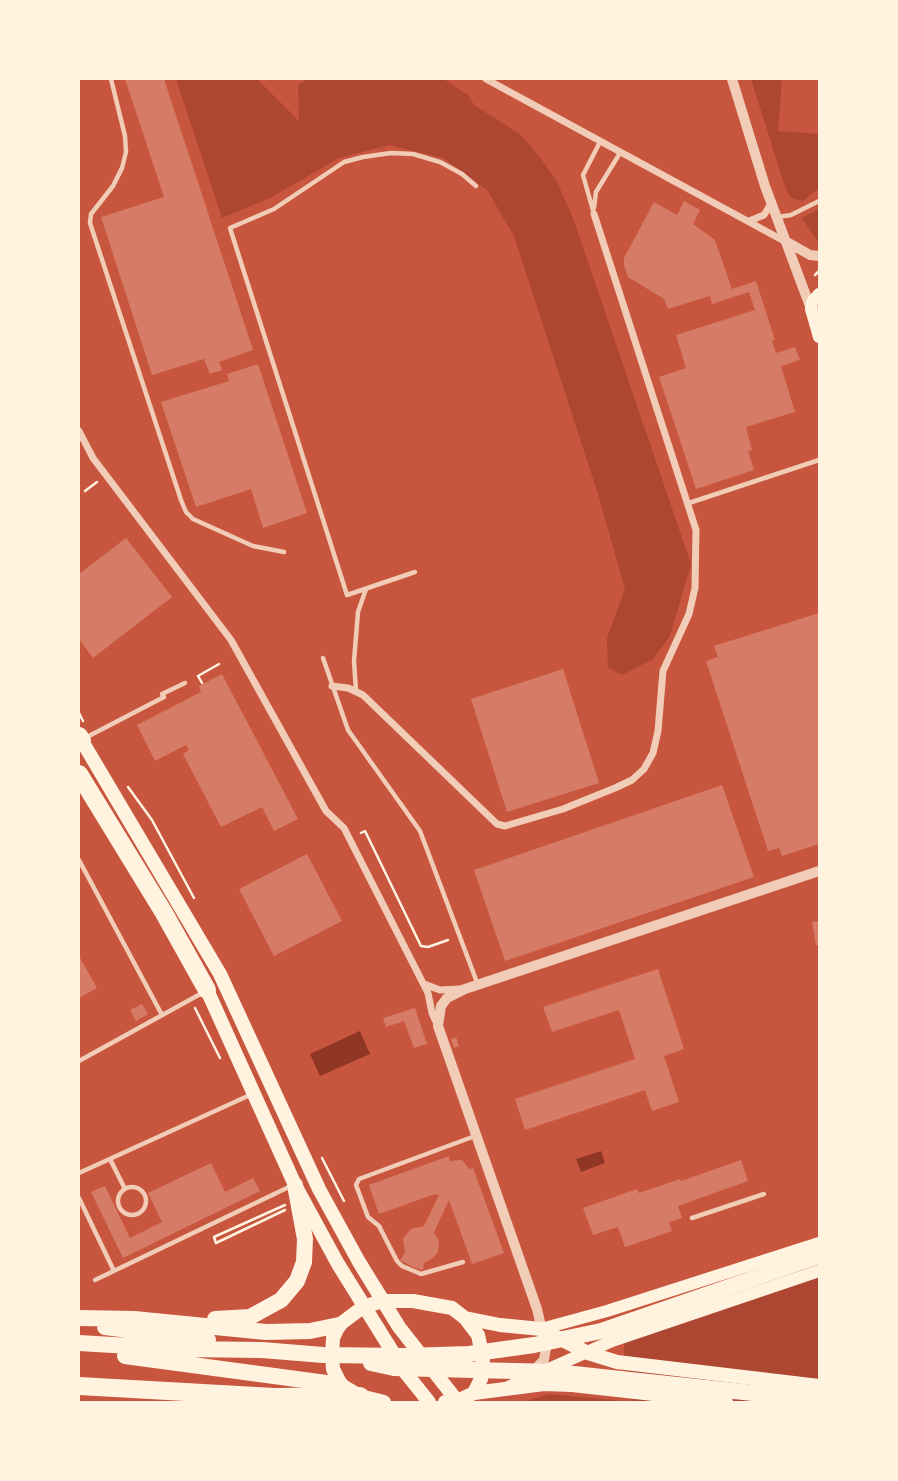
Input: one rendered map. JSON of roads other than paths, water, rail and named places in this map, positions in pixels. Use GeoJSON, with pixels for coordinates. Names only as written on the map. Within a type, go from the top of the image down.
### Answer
{"type":"FeatureCollection","features":[{"type":"Feature","properties":{"kind":"highway"},"geometry":{"type":"LineString","coordinates":[[79,774],[207,990]]}},
{"type":"Feature","properties":{"kind":"highway"},"geometry":{"type":"LineString","coordinates":[[79,781],[107,818]]}},
{"type":"Feature","properties":{"kind":"highway"},"geometry":{"type":"LineString","coordinates":[[173,1322],[250,1317],[281,1300],[297,1281],[304,1262],[305,1238],[295,1192]]}},
{"type":"Feature","properties":{"kind":"highway"},"geometry":{"type":"LineString","coordinates":[[79,1345],[262,1350],[323,1355],[469,1354],[534,1345],[601,1331],[819,1256]]}},
{"type":"Feature","properties":{"kind":"highway"},"geometry":{"type":"LineString","coordinates":[[79,1318],[134,1319],[266,1332],[310,1331],[339,1325]]}},
{"type":"Feature","properties":{"kind":"highway"},"geometry":{"type":"LineString","coordinates":[[79,1324],[225,1342],[262,1350]]}},
{"type":"Feature","properties":{"kind":"highway"},"geometry":{"type":"LineString","coordinates":[[79,1345],[104,1354],[160,1359],[341,1385]]}},
{"type":"Feature","properties":{"kind":"highway"},"geometry":{"type":"LineString","coordinates":[[323,1355],[394,1368],[555,1372],[812,1399]]}},
{"type":"Feature","properties":{"kind":"highway"},"geometry":{"type":"LineString","coordinates":[[79,1386],[274,1397],[360,1396]]}},
{"type":"Feature","properties":{"kind":"main road"},"geometry":{"type":"LineString","coordinates":[[819,294],[813,302],[819,337]]}},
{"type":"Feature","properties":{"kind":"main road"},"geometry":{"type":"LineString","coordinates":[[80,738],[220,974],[319,1189],[382,1301],[453,1402],[474,1393],[544,1384],[645,1398],[726,1402]]}},
{"type":"Feature","properties":{"kind":"main road"},"geometry":{"type":"LineString","coordinates":[[207,990],[255,1093],[295,1192],[363,1307],[405,1372],[429,1402]]}},
{"type":"Feature","properties":{"kind":"main road"},"geometry":{"type":"LineString","coordinates":[[465,1318],[541,1329],[819,1244]]}},
{"type":"Feature","properties":{"kind":"main road"},"geometry":{"type":"LineString","coordinates":[[501,1390],[612,1341],[819,1271]]}},
{"type":"Feature","properties":{"kind":"main road"},"geometry":{"type":"LineString","coordinates":[[384,1402],[360,1396],[341,1385],[333,1368],[332,1355],[333,1338],[339,1325],[363,1307],[382,1301],[413,1301],[443,1306],[452,1308],[465,1318],[478,1335],[483,1359],[481,1379],[474,1393]]}},
{"type":"Feature","properties":{"kind":"main road"},"geometry":{"type":"LineString","coordinates":[[541,1329],[588,1353],[617,1362],[819,1386]]}},
{"type":"Feature","properties":{"kind":"street"},"geometry":{"type":"LineString","coordinates":[[486,79],[810,255],[819,256]]}},
{"type":"Feature","properties":{"kind":"street"},"geometry":{"type":"LineString","coordinates":[[732,79],[777,217],[815,311]]}},
{"type":"Feature","properties":{"kind":"street"},"geometry":{"type":"LineString","coordinates":[[748,222],[764,215],[772,202]]}},
{"type":"Feature","properties":{"kind":"street"},"geometry":{"type":"LineString","coordinates":[[332,686],[363,695],[497,824],[505,826],[563,809],[632,780],[644,769],[653,753],[658,731],[663,671],[689,614],[695,588],[695,530],[689,503],[594,214]]}},
{"type":"Feature","properties":{"kind":"street"},"geometry":{"type":"LineString","coordinates":[[79,431],[106,476],[230,640],[326,811],[344,828],[428,993],[432,1013],[531,1288],[546,1348],[544,1360],[523,1380]]}},
{"type":"Feature","properties":{"kind":"street"},"geometry":{"type":"LineString","coordinates":[[438,1026],[441,1006],[447,998],[465,989],[819,871]]}},
{"type":"Feature","properties":{"kind":"street"},"geometry":{"type":"LineString","coordinates":[[423,984],[440,990],[465,989]]}},
{"type":"Feature","properties":{"kind":"lane"},"geometry":{"type":"LineString","coordinates":[[111,79],[125,136],[125,152],[118,177],[91,214],[90,223],[181,500],[192,519],[253,546],[284,552]]}},
{"type":"Feature","properties":{"kind":"lane"},"geometry":{"type":"LineString","coordinates":[[594,214],[583,175],[600,142]]}},
{"type":"Feature","properties":{"kind":"lane"},"geometry":{"type":"LineString","coordinates":[[415,572],[346,595],[230,228],[274,209],[344,162],[363,157],[391,153],[413,155],[440,162],[462,174],[476,186]]}},
{"type":"Feature","properties":{"kind":"lane"},"geometry":{"type":"LineString","coordinates":[[594,214],[596,192],[620,153]]}},
{"type":"Feature","properties":{"kind":"lane"},"geometry":{"type":"LineString","coordinates":[[777,217],[791,215],[819,201]]}},
{"type":"Feature","properties":{"kind":"lane"},"geometry":{"type":"LineString","coordinates":[[689,503],[819,460]]}},
{"type":"Feature","properties":{"kind":"lane"},"geometry":{"type":"LineString","coordinates":[[356,692],[354,661],[358,612],[366,589]]}},
{"type":"Feature","properties":{"kind":"lane"},"geometry":{"type":"LineString","coordinates":[[323,658],[348,730],[420,831],[478,985]]}},
{"type":"Feature","properties":{"kind":"lane"},"geometry":{"type":"LineString","coordinates":[[80,738],[164,697],[162,694],[185,683]]}},
{"type":"Feature","properties":{"kind":"lane"},"geometry":{"type":"LineString","coordinates":[[79,860],[162,1015]]}},
{"type":"Feature","properties":{"kind":"lane"},"geometry":{"type":"LineString","coordinates":[[79,1061],[207,990]]}},
{"type":"Feature","properties":{"kind":"lane"},"geometry":{"type":"LineString","coordinates":[[79,1173],[255,1093]]}},
{"type":"Feature","properties":{"kind":"lane"},"geometry":{"type":"LineString","coordinates":[[463,1262],[421,1273],[402,1266],[379,1226],[368,1217],[356,1185],[359,1179],[475,1136]]}},
{"type":"Feature","properties":{"kind":"lane"},"geometry":{"type":"LineString","coordinates":[[110,1160],[125,1189]]}},
{"type":"Feature","properties":{"kind":"lane"},"geometry":{"type":"LineString","coordinates":[[134,1187],[142,1191],[146,1199],[141,1211],[133,1214],[121,1209],[119,1196],[125,1189],[134,1187]]}},
{"type":"Feature","properties":{"kind":"lane"},"geometry":{"type":"LineString","coordinates":[[95,1280],[295,1192]]}},
{"type":"Feature","properties":{"kind":"lane"},"geometry":{"type":"LineString","coordinates":[[692,1218],[764,1194]]}},
{"type":"Feature","properties":{"kind":"lane"},"geometry":{"type":"LineString","coordinates":[[79,1198],[114,1271]]}}]}
